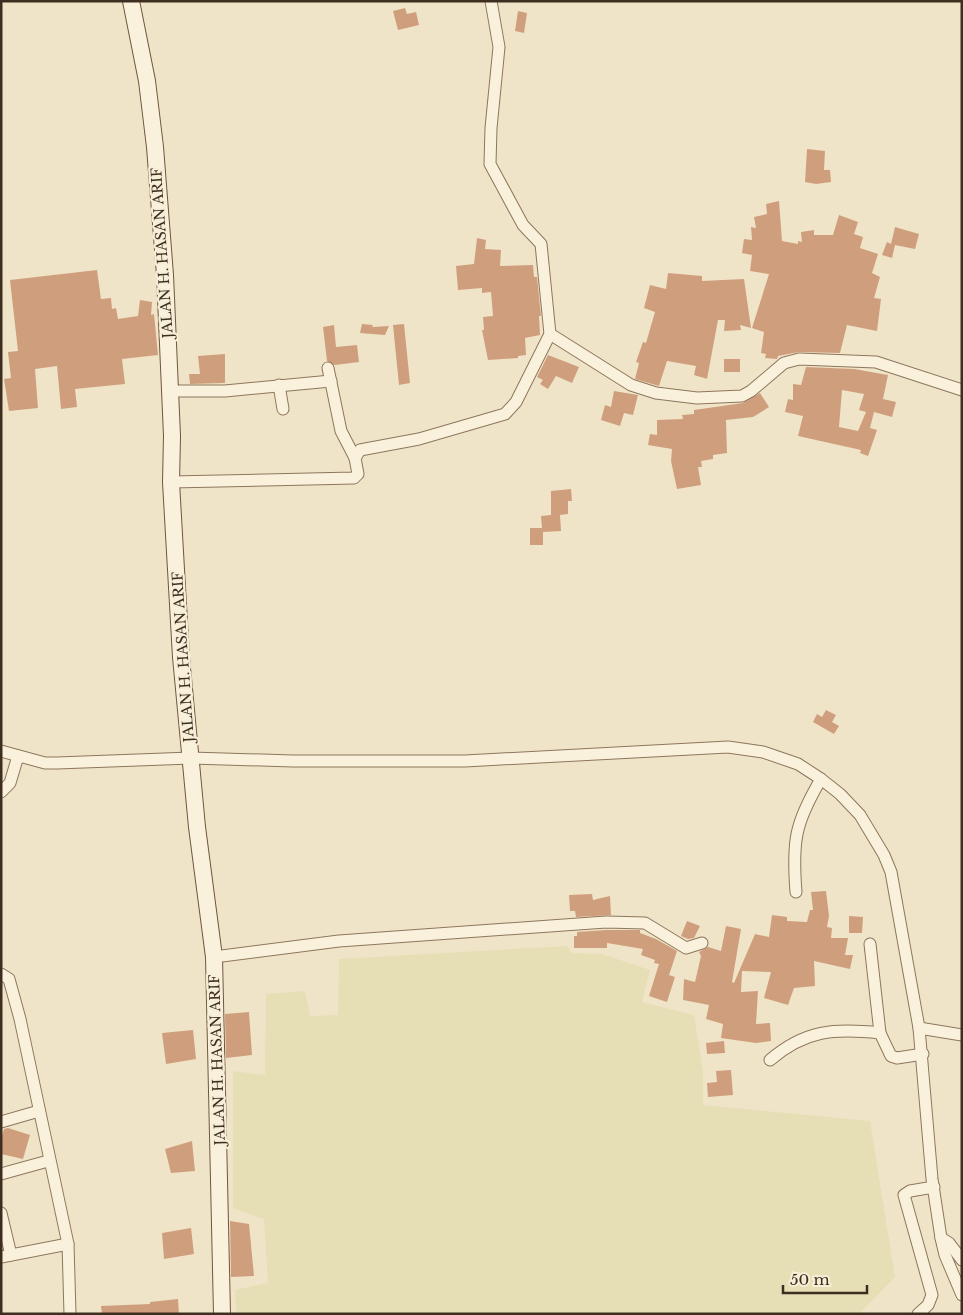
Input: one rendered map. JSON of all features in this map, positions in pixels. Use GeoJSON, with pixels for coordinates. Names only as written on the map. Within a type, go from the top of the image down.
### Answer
{"type":"FeatureCollection","features":[{"type":"Feature","properties":{"kind":"main road","name":"JALAN H. HASAN ARIF"},"geometry":{"type":"LineString","coordinates":[[131,1],[147,81],[156,147],[170,391],[172,482],[181,657],[193,791],[214,957],[222,1314]]}},
{"type":"Feature","properties":{"kind":"street"},"geometry":{"type":"LineString","coordinates":[[355,458],[360,450],[419,439],[507,412],[516,402],[550,334],[541,244],[523,224],[490,164],[491,128],[499,48],[491,1]]}},
{"type":"Feature","properties":{"kind":"street"},"geometry":{"type":"LineString","coordinates":[[550,334],[631,385],[656,393],[697,398],[742,396],[751,391],[784,363],[799,359],[876,362],[962,390]]}},
{"type":"Feature","properties":{"kind":"street"},"geometry":{"type":"LineString","coordinates":[[172,482],[354,478],[358,474],[355,458],[341,431],[328,368]]}},
{"type":"Feature","properties":{"kind":"street"},"geometry":{"type":"LineString","coordinates":[[170,391],[225,391],[331,381]]}},
{"type":"Feature","properties":{"kind":"street"},"geometry":{"type":"LineString","coordinates":[[279,385],[283,409]]}},
{"type":"Feature","properties":{"kind":"street"},"geometry":{"type":"LineString","coordinates":[[1,751],[45,763],[465,761],[728,747],[763,752],[798,764],[819,782],[840,794],[860,815],[884,855],[891,872],[919,1028],[918,1054],[931,1188],[945,1255],[962,1295]]}},
{"type":"Feature","properties":{"kind":"street"},"geometry":{"type":"LineString","coordinates":[[1,792],[10,783],[18,756]]}},
{"type":"Feature","properties":{"kind":"street"},"geometry":{"type":"LineString","coordinates":[[796,892],[795,840],[798,825],[819,782]]}},
{"type":"Feature","properties":{"kind":"street"},"geometry":{"type":"LineString","coordinates":[[214,957],[339,941],[606,922],[645,923],[686,948],[702,943]]}},
{"type":"Feature","properties":{"kind":"street"},"geometry":{"type":"LineString","coordinates":[[870,944],[880,1032],[891,1056],[897,1058],[918,1054]]}},
{"type":"Feature","properties":{"kind":"street"},"geometry":{"type":"LineString","coordinates":[[1,974],[9,979],[68,1244],[70,1314]]}},
{"type":"Feature","properties":{"kind":"street"},"geometry":{"type":"LineString","coordinates":[[919,1028],[962,1036]]}},
{"type":"Feature","properties":{"kind":"street"},"geometry":{"type":"LineString","coordinates":[[770,1060],[797,1039],[809,1035],[833,1031],[880,1032]]}},
{"type":"Feature","properties":{"kind":"street"},"geometry":{"type":"LineString","coordinates":[[1,1122],[39,1111]]}},
{"type":"Feature","properties":{"kind":"street"},"geometry":{"type":"LineString","coordinates":[[1,1174],[48,1161]]}},
{"type":"Feature","properties":{"kind":"street"},"geometry":{"type":"LineString","coordinates":[[918,1314],[928,1305],[932,1295],[904,1195],[910,1191],[931,1188]]}},
{"type":"Feature","properties":{"kind":"street"},"geometry":{"type":"LineString","coordinates":[[1,1213],[6,1256],[68,1244]]}},
{"type":"Feature","properties":{"kind":"street"},"geometry":{"type":"LineString","coordinates":[[941,1238],[949,1243],[962,1260]]}},
{"type":"Feature","properties":{"kind":"shaded area"},"geometry":{"type":"Polygon","coordinates":[[[567,946],[572,953],[602,954],[650,970],[642,1002],[694,1015],[703,1071],[703,1105],[870,1121],[895,1277],[859,1314],[236,1314],[235,1290],[268,1283],[264,1219],[233,1208],[233,1071],[265,1075],[266,994],[305,991],[310,1016],[338,1015],[339,959],[567,946]]]}},
{"type":"Feature","properties":{"kind":"building"},"geometry":{"type":"Polygon","coordinates":[[[405,8],[407,14],[416,12],[419,25],[398,30],[393,11],[405,8]]]}},
{"type":"Feature","properties":{"kind":"building"},"geometry":{"type":"Polygon","coordinates":[[[518,11],[527,13],[524,33],[515,31],[518,11]]]}},
{"type":"Feature","properties":{"kind":"building"},"geometry":{"type":"Polygon","coordinates":[[[807,149],[825,151],[824,170],[830,170],[831,182],[816,184],[805,182],[807,149]]]}},
{"type":"Feature","properties":{"kind":"building"},"geometry":{"type":"Polygon","coordinates":[[[779,201],[782,241],[798,244],[798,241],[802,242],[801,232],[814,230],[814,235],[833,235],[839,215],[858,222],[854,234],[863,237],[860,248],[878,254],[872,273],[880,277],[874,298],[881,299],[877,331],[847,325],[840,353],[799,352],[778,356],[777,359],[765,358],[766,354],[761,353],[764,332],[752,328],[769,274],[750,271],[752,255],[742,253],[744,239],[752,240],[751,227],[756,228],[754,217],[767,214],[766,204],[779,201]]]}},
{"type":"Feature","properties":{"kind":"building"},"geometry":{"type":"Polygon","coordinates":[[[895,227],[919,234],[915,249],[895,245],[892,258],[882,255],[887,242],[891,244],[895,227]]]}},
{"type":"Feature","properties":{"kind":"building"},"geometry":{"type":"Polygon","coordinates":[[[477,238],[486,240],[485,249],[501,250],[500,266],[533,265],[534,277],[537,277],[541,316],[539,316],[540,335],[525,338],[526,355],[518,356],[518,358],[488,360],[482,330],[484,330],[483,317],[493,316],[491,292],[482,293],[482,288],[458,290],[456,266],[474,264],[477,238]]]}},
{"type":"Feature","properties":{"kind":"building"},"geometry":{"type":"Polygon","coordinates":[[[97,270],[101,299],[111,298],[112,309],[116,308],[118,319],[138,316],[140,300],[152,302],[151,315],[154,314],[158,355],[122,359],[125,384],[75,389],[77,407],[61,409],[57,366],[35,369],[38,408],[9,411],[4,379],[11,378],[8,352],[18,351],[10,280],[97,270]]]}},
{"type":"Feature","properties":{"kind":"building"},"geometry":{"type":"Polygon","coordinates":[[[668,273],[702,276],[702,281],[744,279],[751,328],[740,325],[741,330],[724,331],[725,320],[718,320],[707,379],[694,375],[696,366],[667,361],[659,386],[635,379],[639,363],[636,362],[643,342],[646,343],[655,312],[644,308],[650,285],[666,289],[668,273]]]}},
{"type":"Feature","properties":{"kind":"building"},"geometry":{"type":"Polygon","coordinates":[[[362,324],[373,325],[372,327],[389,326],[385,335],[360,333],[362,324]]]}},
{"type":"Feature","properties":{"kind":"building"},"geometry":{"type":"Polygon","coordinates":[[[404,324],[410,383],[399,385],[393,325],[404,324]]]}},
{"type":"Feature","properties":{"kind":"building"},"geometry":{"type":"Polygon","coordinates":[[[334,325],[336,347],[357,345],[359,362],[335,365],[327,361],[323,327],[334,325]]]}},
{"type":"Feature","properties":{"kind":"building"},"geometry":{"type":"Polygon","coordinates":[[[225,354],[225,383],[190,384],[189,374],[200,374],[198,356],[225,354]]]}},
{"type":"Feature","properties":{"kind":"building"},"geometry":{"type":"Polygon","coordinates":[[[548,355],[579,367],[572,383],[556,376],[548,389],[540,384],[543,380],[537,377],[548,355]]]}},
{"type":"Feature","properties":{"kind":"building"},"geometry":{"type":"Polygon","coordinates":[[[724,359],[740,359],[740,372],[724,372],[724,359]]]}},
{"type":"Feature","properties":{"kind":"building"},"geometry":{"type":"Polygon","coordinates":[[[806,367],[854,369],[888,375],[883,399],[896,402],[892,417],[874,412],[870,428],[877,430],[868,456],[860,453],[861,450],[798,436],[803,416],[785,412],[788,399],[793,400],[793,384],[801,385],[806,367]],[[842,390],[839,427],[858,431],[866,412],[859,410],[864,394],[842,390]]]}},
{"type":"Feature","properties":{"kind":"building"},"geometry":{"type":"Polygon","coordinates":[[[614,391],[638,395],[633,415],[624,413],[620,426],[601,420],[605,405],[611,407],[614,391]]]}},
{"type":"Feature","properties":{"kind":"building"},"geometry":{"type":"Polygon","coordinates":[[[760,393],[769,407],[753,417],[726,420],[727,453],[713,455],[713,459],[701,461],[702,467],[698,467],[701,485],[677,489],[671,461],[672,449],[648,445],[650,434],[657,435],[657,420],[683,419],[682,415],[694,414],[694,410],[743,403],[760,393]]]}},
{"type":"Feature","properties":{"kind":"building"},"geometry":{"type":"Polygon","coordinates":[[[571,489],[572,501],[568,501],[568,514],[560,515],[561,531],[543,532],[543,545],[530,545],[530,528],[542,528],[541,516],[551,515],[551,491],[571,489]]]}},
{"type":"Feature","properties":{"kind":"building"},"geometry":{"type":"Polygon","coordinates":[[[826,710],[836,715],[832,722],[839,726],[834,734],[813,722],[817,714],[822,717],[826,710]]]}},
{"type":"Feature","properties":{"kind":"building"},"geometry":{"type":"Polygon","coordinates":[[[826,891],[829,916],[827,927],[832,928],[831,938],[848,938],[845,955],[853,955],[850,969],[814,961],[815,986],[794,988],[788,1005],[764,998],[771,972],[742,971],[741,992],[758,991],[756,1024],[770,1023],[771,1041],[756,1043],[721,1038],[723,1024],[706,1019],[709,1005],[683,1000],[684,979],[695,982],[701,956],[699,952],[708,947],[721,951],[726,926],[741,929],[732,982],[734,983],[755,934],[769,937],[772,915],[787,917],[787,921],[807,922],[810,910],[813,910],[811,892],[826,891]]]}},
{"type":"Feature","properties":{"kind":"building"},"geometry":{"type":"Polygon","coordinates":[[[592,894],[593,900],[610,896],[611,915],[576,917],[575,911],[570,911],[569,895],[592,894]]]}},
{"type":"Feature","properties":{"kind":"building"},"geometry":{"type":"Polygon","coordinates":[[[849,916],[863,917],[862,933],[849,933],[849,916]]]}},
{"type":"Feature","properties":{"kind":"building"},"geometry":{"type":"Polygon","coordinates":[[[687,921],[700,926],[694,938],[688,939],[681,936],[687,921]]]}},
{"type":"Feature","properties":{"kind":"building"},"geometry":{"type":"Polygon","coordinates":[[[640,930],[640,933],[656,939],[677,951],[669,975],[675,977],[667,1002],[649,996],[659,964],[654,963],[655,960],[641,955],[643,949],[607,943],[607,948],[574,948],[574,936],[577,936],[577,932],[640,930]]]}},
{"type":"Feature","properties":{"kind":"building"},"geometry":{"type":"Polygon","coordinates":[[[249,1012],[252,1055],[226,1058],[225,1014],[249,1012]]]}},
{"type":"Feature","properties":{"kind":"building"},"geometry":{"type":"Polygon","coordinates":[[[193,1030],[196,1059],[166,1064],[162,1033],[193,1030]]]}},
{"type":"Feature","properties":{"kind":"building"},"geometry":{"type":"Polygon","coordinates":[[[724,1041],[725,1053],[707,1054],[706,1043],[724,1041]]]}},
{"type":"Feature","properties":{"kind":"building"},"geometry":{"type":"Polygon","coordinates":[[[731,1070],[733,1095],[708,1097],[707,1083],[717,1082],[716,1071],[731,1070]]]}},
{"type":"Feature","properties":{"kind":"building"},"geometry":{"type":"Polygon","coordinates":[[[8,1128],[30,1135],[23,1159],[1,1154],[1,1140],[4,1129],[8,1128]]]}},
{"type":"Feature","properties":{"kind":"building"},"geometry":{"type":"Polygon","coordinates":[[[192,1141],[195,1171],[171,1173],[165,1149],[192,1141]]]}},
{"type":"Feature","properties":{"kind":"building"},"geometry":{"type":"Polygon","coordinates":[[[230,1221],[249,1224],[254,1276],[231,1277],[230,1221]]]}},
{"type":"Feature","properties":{"kind":"building"},"geometry":{"type":"Polygon","coordinates":[[[191,1228],[194,1254],[164,1259],[162,1233],[191,1228]]]}},
{"type":"Feature","properties":{"kind":"building"},"geometry":{"type":"Polygon","coordinates":[[[178,1299],[179,1314],[102,1314],[101,1306],[150,1304],[150,1302],[178,1299]]]}}]}
